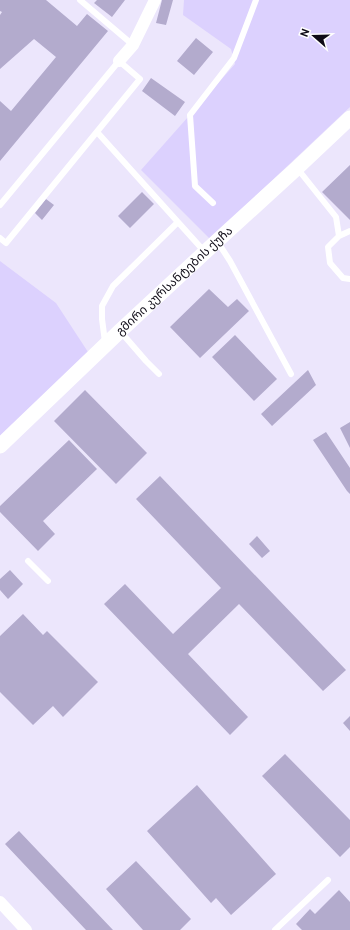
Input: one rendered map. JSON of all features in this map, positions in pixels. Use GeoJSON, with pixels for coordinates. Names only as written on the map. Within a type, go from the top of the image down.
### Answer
{"type":"FeatureCollection","features":[{"type":"Feature","properties":{"kind":"street"},"geometry":{"type":"LineString","coordinates":[[118,61],[133,45],[155,0]]}},
{"type":"Feature","properties":{"kind":"street","name":"გმირი კურსანტების ქუჩა"},"geometry":{"type":"LineString","coordinates":[[0,446],[120,331],[350,118]]}},
{"type":"Feature","properties":{"kind":"street"},"geometry":{"type":"LineString","coordinates":[[0,902],[26,930]]}},
{"type":"Feature","properties":{"kind":"lane"},"geometry":{"type":"LineString","coordinates":[[80,0],[133,45]]}},
{"type":"Feature","properties":{"kind":"lane"},"geometry":{"type":"LineString","coordinates":[[213,203],[195,186],[190,115],[234,58],[256,0]]}},
{"type":"Feature","properties":{"kind":"lane"},"geometry":{"type":"LineString","coordinates":[[0,205],[118,61],[140,79],[6,243],[0,238]]}},
{"type":"Feature","properties":{"kind":"lane"},"geometry":{"type":"LineString","coordinates":[[97,132],[205,252]]}},
{"type":"Feature","properties":{"kind":"lane"},"geometry":{"type":"LineString","coordinates":[[297,168],[336,218],[339,236]]}},
{"type":"Feature","properties":{"kind":"lane"},"geometry":{"type":"LineString","coordinates":[[106,345],[102,319],[102,306],[113,286],[178,222]]}},
{"type":"Feature","properties":{"kind":"lane"},"geometry":{"type":"LineString","coordinates":[[350,232],[339,236],[328,247],[330,264],[343,278],[350,280]]}},
{"type":"Feature","properties":{"kind":"lane"},"geometry":{"type":"LineString","coordinates":[[217,241],[230,261],[291,374]]}},
{"type":"Feature","properties":{"kind":"lane"},"geometry":{"type":"LineString","coordinates":[[120,331],[159,374]]}},
{"type":"Feature","properties":{"kind":"lane"},"geometry":{"type":"LineString","coordinates":[[28,561],[48,582]]}},
{"type":"Feature","properties":{"kind":"lane"},"geometry":{"type":"LineString","coordinates":[[276,930],[328,880]]}},
{"type":"Feature","properties":{"kind":"shaded area"},"geometry":{"type":"Polygon","coordinates":[[[184,0],[350,0],[350,107],[210,239],[141,170],[235,64],[231,49],[183,15],[184,0]]]}},
{"type":"Feature","properties":{"kind":"shaded area"},"geometry":{"type":"Polygon","coordinates":[[[0,261],[56,303],[88,352],[0,437],[0,261]]]}},
{"type":"Feature","properties":{"kind":"building"},"geometry":{"type":"Polygon","coordinates":[[[0,0],[46,0],[77,26],[87,14],[108,31],[0,161],[0,101],[11,111],[56,57],[34,39],[0,69],[0,15],[2,12],[0,11],[0,0]]]}},
{"type":"Feature","properties":{"kind":"building"},"geometry":{"type":"Polygon","coordinates":[[[97,0],[125,0],[112,17],[94,3],[97,0]]]}},
{"type":"Feature","properties":{"kind":"building"},"geometry":{"type":"Polygon","coordinates":[[[162,0],[173,0],[166,25],[156,23],[162,0]]]}},
{"type":"Feature","properties":{"kind":"building"},"geometry":{"type":"Polygon","coordinates":[[[196,38],[213,52],[194,75],[177,61],[196,38]]]}},
{"type":"Feature","properties":{"kind":"building"},"geometry":{"type":"Polygon","coordinates":[[[151,78],[185,102],[175,116],[142,91],[151,78]]]}},
{"type":"Feature","properties":{"kind":"building"},"geometry":{"type":"Polygon","coordinates":[[[350,165],[350,220],[322,192],[350,165]]]}},
{"type":"Feature","properties":{"kind":"building"},"geometry":{"type":"Polygon","coordinates":[[[142,192],[154,204],[130,228],[118,216],[142,192]]]}},
{"type":"Feature","properties":{"kind":"building"},"geometry":{"type":"Polygon","coordinates":[[[46,199],[54,205],[42,220],[35,213],[46,199]]]}},
{"type":"Feature","properties":{"kind":"building"},"geometry":{"type":"Polygon","coordinates":[[[209,289],[228,307],[237,299],[249,311],[200,358],[170,327],[209,289]]]}},
{"type":"Feature","properties":{"kind":"building"},"geometry":{"type":"Polygon","coordinates":[[[235,335],[277,379],[254,401],[212,357],[235,335]]]}},
{"type":"Feature","properties":{"kind":"building"},"geometry":{"type":"Polygon","coordinates":[[[308,370],[316,385],[272,426],[261,414],[308,370]]]}},
{"type":"Feature","properties":{"kind":"building"},"geometry":{"type":"Polygon","coordinates":[[[85,390],[147,453],[116,484],[54,421],[85,390]]]}},
{"type":"Feature","properties":{"kind":"building"},"geometry":{"type":"Polygon","coordinates":[[[350,422],[350,448],[340,428],[350,422]]]}},
{"type":"Feature","properties":{"kind":"building"},"geometry":{"type":"Polygon","coordinates":[[[326,432],[350,468],[350,494],[313,440],[326,432]]]}},
{"type":"Feature","properties":{"kind":"building"},"geometry":{"type":"Polygon","coordinates":[[[69,440],[97,469],[43,521],[55,534],[38,551],[0,512],[0,506],[69,440]]]}},
{"type":"Feature","properties":{"kind":"building"},"geometry":{"type":"Polygon","coordinates":[[[160,476],[346,670],[323,691],[239,604],[188,654],[248,717],[230,735],[104,604],[125,584],[173,634],[221,588],[136,499],[160,476]]]}},
{"type":"Feature","properties":{"kind":"building"},"geometry":{"type":"Polygon","coordinates":[[[257,536],[270,551],[262,558],[249,544],[257,536]]]}},
{"type":"Feature","properties":{"kind":"building"},"geometry":{"type":"Polygon","coordinates":[[[10,570],[23,584],[8,599],[0,590],[0,579],[10,570]]]}},
{"type":"Feature","properties":{"kind":"building"},"geometry":{"type":"Polygon","coordinates":[[[23,614],[43,635],[47,631],[98,682],[63,717],[53,706],[33,725],[0,692],[0,636],[23,614]]]}},
{"type":"Feature","properties":{"kind":"building"},"geometry":{"type":"Polygon","coordinates":[[[350,716],[350,731],[343,723],[350,716]]]}},
{"type":"Feature","properties":{"kind":"building"},"geometry":{"type":"Polygon","coordinates":[[[285,754],[350,820],[350,847],[340,857],[262,776],[285,754]]]}},
{"type":"Feature","properties":{"kind":"building"},"geometry":{"type":"Polygon","coordinates":[[[197,785],[276,874],[231,915],[216,898],[211,903],[147,831],[197,785]]]}},
{"type":"Feature","properties":{"kind":"building"},"geometry":{"type":"Polygon","coordinates":[[[19,831],[113,930],[86,930],[5,844],[19,831]]]}},
{"type":"Feature","properties":{"kind":"building"},"geometry":{"type":"Polygon","coordinates":[[[136,861],[191,919],[180,930],[143,930],[106,889],[136,861]]]}},
{"type":"Feature","properties":{"kind":"building"},"geometry":{"type":"Polygon","coordinates":[[[339,890],[350,902],[350,930],[302,930],[296,924],[310,909],[315,914],[339,890]]]}}]}
